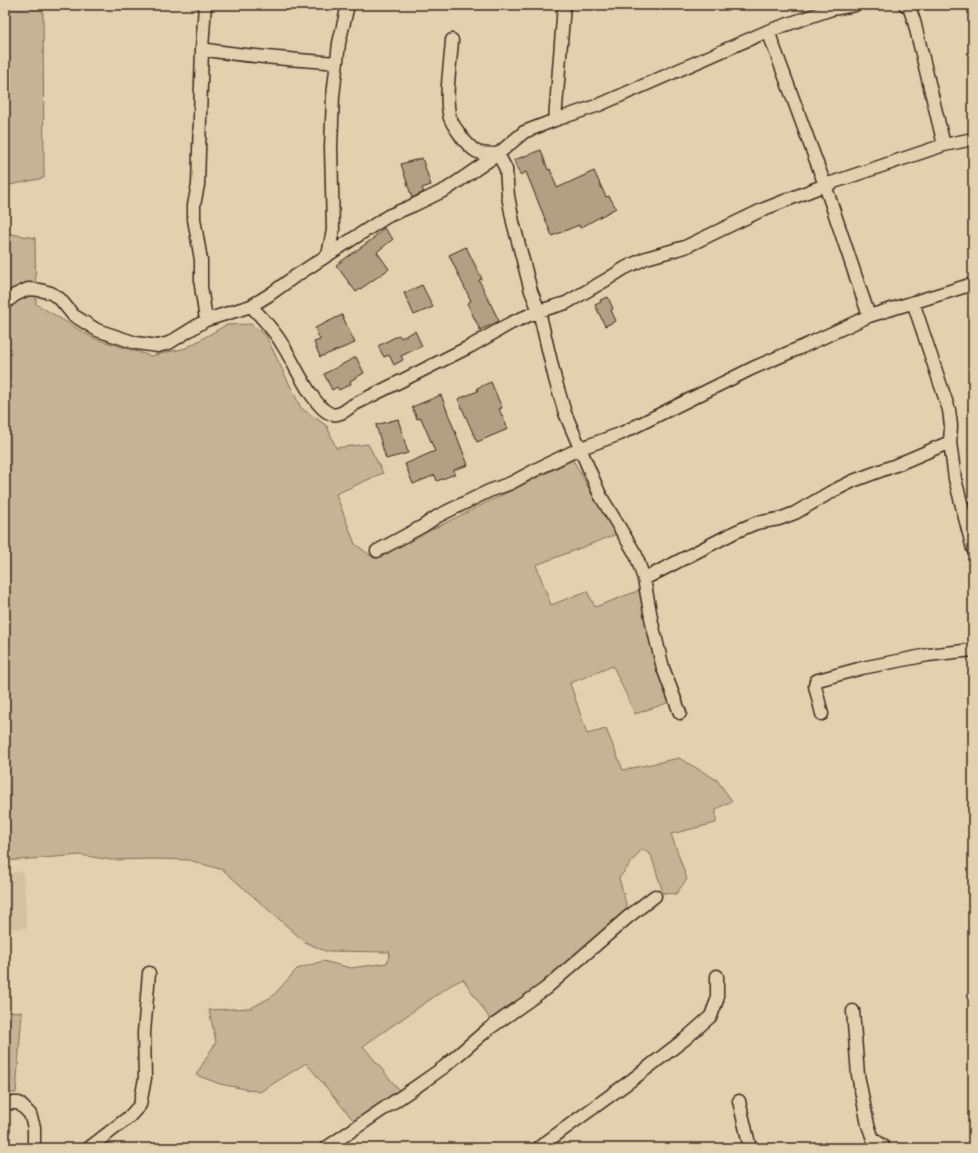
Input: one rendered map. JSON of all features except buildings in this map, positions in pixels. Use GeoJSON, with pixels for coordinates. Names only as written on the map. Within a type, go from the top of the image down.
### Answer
{"type":"FeatureCollection","features":[{"type":"Feature","properties":{"kind":"street"},"geometry":{"type":"LineString","coordinates":[[205,5],[202,48],[198,185],[194,206],[194,219],[201,260],[201,286],[206,320]]}},
{"type":"Feature","properties":{"kind":"street"},"geometry":{"type":"LineString","coordinates":[[328,255],[333,230],[331,146],[333,96],[339,43],[348,5]]}},
{"type":"Feature","properties":{"kind":"street"},"geometry":{"type":"LineString","coordinates":[[555,120],[564,5]]}},
{"type":"Feature","properties":{"kind":"street"},"geometry":{"type":"LineString","coordinates":[[5,303],[15,295],[28,289],[40,290],[60,299],[73,315],[97,330],[136,343],[158,346],[169,343],[206,320],[251,306],[388,216],[414,206],[447,189],[498,154],[524,132],[599,105],[768,31],[832,7],[855,5]]}},
{"type":"Feature","properties":{"kind":"street"},"geometry":{"type":"LineString","coordinates":[[905,5],[908,7],[914,21],[944,145]]}},
{"type":"Feature","properties":{"kind":"street"},"geometry":{"type":"LineString","coordinates":[[768,31],[825,185],[869,316]]}},
{"type":"Feature","properties":{"kind":"street"},"geometry":{"type":"LineString","coordinates":[[452,40],[448,101],[451,119],[462,137],[474,151],[484,154],[498,154]]}},
{"type":"Feature","properties":{"kind":"street"},"geometry":{"type":"LineString","coordinates":[[202,48],[228,54],[263,58],[337,63]]}},
{"type":"Feature","properties":{"kind":"street"},"geometry":{"type":"LineString","coordinates":[[251,306],[283,344],[306,387],[321,407],[330,414],[338,415],[353,405],[471,346],[510,323],[539,311],[566,303],[625,268],[646,258],[685,247],[764,209],[825,185],[944,145],[973,139]]}},
{"type":"Feature","properties":{"kind":"street"},"geometry":{"type":"LineString","coordinates":[[498,154],[506,169],[508,196],[513,222],[531,291],[539,311],[555,379],[565,413],[600,494],[636,555],[644,579],[652,623],[663,668],[680,713]]}},
{"type":"Feature","properties":{"kind":"street"},"geometry":{"type":"LineString","coordinates":[[333,230],[349,241]]}},
{"type":"Feature","properties":{"kind":"street"},"geometry":{"type":"LineString","coordinates":[[377,551],[473,498],[511,483],[581,448],[620,434],[753,368],[869,316],[973,284]]}},
{"type":"Feature","properties":{"kind":"street"},"geometry":{"type":"LineString","coordinates":[[913,302],[949,410],[951,426],[950,442],[955,479],[973,549]]}},
{"type":"Feature","properties":{"kind":"street"},"geometry":{"type":"LineString","coordinates":[[644,579],[735,532],[756,523],[779,519],[795,514],[831,492],[853,481],[950,442]]}},
{"type":"Feature","properties":{"kind":"street"},"geometry":{"type":"LineString","coordinates":[[822,714],[815,686],[816,681],[818,680],[862,668],[928,655],[973,650]]}},
{"type":"Feature","properties":{"kind":"street"},"geometry":{"type":"LineString","coordinates":[[326,1148],[444,1067],[486,1030],[545,988],[628,917],[655,896]]}},
{"type":"Feature","properties":{"kind":"street"},"geometry":{"type":"LineString","coordinates":[[89,1148],[129,1117],[140,1105],[146,1078],[144,1033],[149,973]]}},
{"type":"Feature","properties":{"kind":"street"},"geometry":{"type":"LineString","coordinates":[[538,1148],[633,1079],[712,1016],[717,1000],[717,976]]}},
{"type":"Feature","properties":{"kind":"street"},"geometry":{"type":"LineString","coordinates":[[853,1011],[858,1075],[868,1125],[875,1142],[884,1148]]}},
{"type":"Feature","properties":{"kind":"street"},"geometry":{"type":"LineString","coordinates":[[739,1101],[751,1148]]}},
{"type":"Feature","properties":{"kind":"street"},"geometry":{"type":"LineString","coordinates":[[5,1103],[20,1103],[30,1114],[34,1127],[34,1148]]}},
{"type":"Feature","properties":{"kind":"shaded area"},"geometry":{"type":"Polygon","coordinates":[[[5,5],[43,5],[44,178],[5,186],[5,5]]]}},
{"type":"Feature","properties":{"kind":"shaded area"},"geometry":{"type":"Polygon","coordinates":[[[5,233],[35,238],[36,304],[93,338],[151,356],[186,348],[226,325],[251,324],[265,334],[301,408],[327,426],[336,448],[368,444],[383,473],[336,494],[355,544],[374,558],[573,460],[617,534],[536,565],[551,605],[587,591],[595,607],[640,590],[670,702],[635,714],[613,666],[570,683],[587,734],[606,729],[623,770],[679,758],[717,780],[732,801],[716,809],[716,823],[671,834],[687,879],[676,894],[663,893],[651,855],[642,849],[619,878],[628,911],[559,972],[490,1019],[463,979],[451,985],[363,1046],[399,1090],[354,1121],[306,1063],[260,1092],[220,1084],[196,1075],[216,1042],[209,1010],[251,1008],[273,996],[297,969],[323,961],[351,968],[387,963],[390,952],[325,951],[305,942],[223,870],[189,860],[111,860],[80,855],[5,861],[5,233]]]}},
{"type":"Feature","properties":{"kind":"shaded area"},"geometry":{"type":"Polygon","coordinates":[[[23,872],[27,928],[5,929],[5,873],[23,872]]]}},
{"type":"Feature","properties":{"kind":"shaded area"},"geometry":{"type":"Polygon","coordinates":[[[5,1011],[22,1012],[16,1093],[5,1093],[5,1011]]]}}]}
